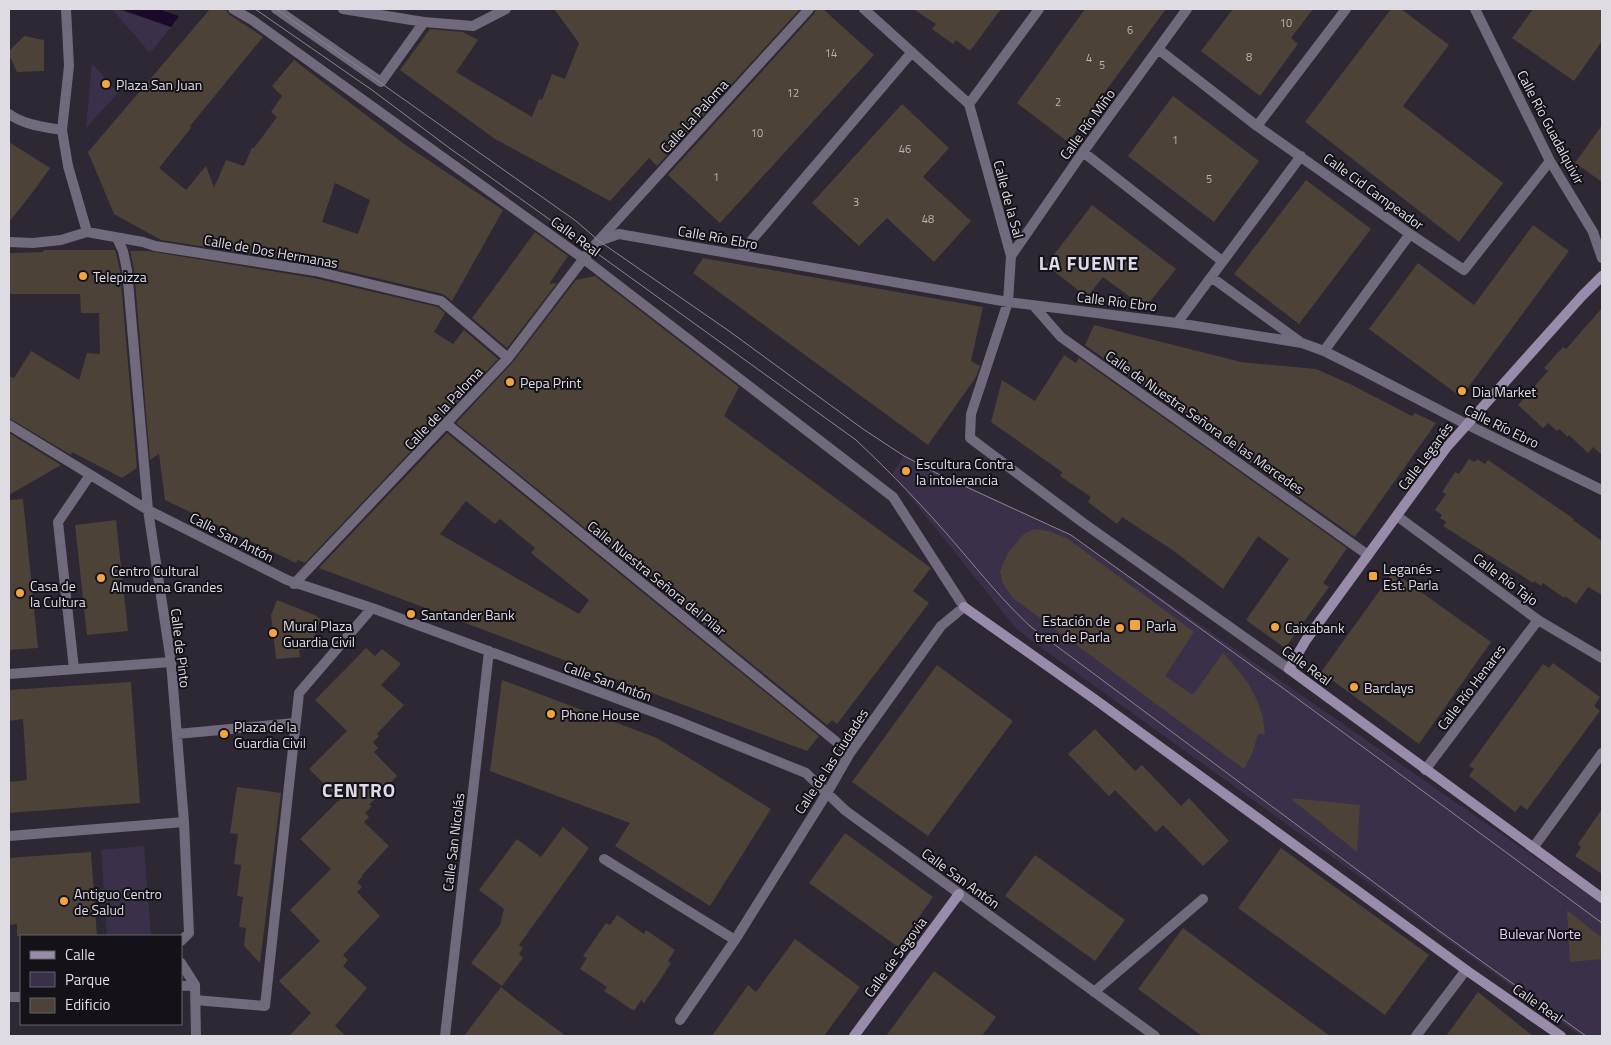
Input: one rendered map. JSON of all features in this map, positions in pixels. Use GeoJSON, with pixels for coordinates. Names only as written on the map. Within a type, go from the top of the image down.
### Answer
{"type":"FeatureCollection","features":[{"type":"Feature","properties":{"kind":"street"},"geometry":{"type":"LineString","coordinates":[[66,9],[69,66],[62,130],[68,166],[87,232]]}},
{"type":"Feature","properties":{"kind":"street","name":"Calle Real"},"geometry":{"type":"LineString","coordinates":[[233,9],[245,12],[584,259],[893,498],[964,607],[1093,698],[1466,970],[1561,1036]]}},
{"type":"Feature","properties":{"kind":"street"},"geometry":{"type":"LineString","coordinates":[[276,9],[381,82],[424,22]]}},
{"type":"Feature","properties":{"kind":"street"},"geometry":{"type":"LineString","coordinates":[[342,9],[424,22],[473,26],[506,9]]}},
{"type":"Feature","properties":{"kind":"street","name":"Calle La Paloma"},"geometry":{"type":"LineString","coordinates":[[600,241],[809,9]]}},
{"type":"Feature","properties":{"kind":"street"},"geometry":{"type":"LineString","coordinates":[[864,9],[969,104],[1039,9]]}},
{"type":"Feature","properties":{"kind":"street","name":"Calle Río Miño"},"geometry":{"type":"LineString","coordinates":[[1011,256],[1083,152],[1188,9]]}},
{"type":"Feature","properties":{"kind":"street"},"geometry":{"type":"LineString","coordinates":[[1257,126],[1346,9]]}},
{"type":"Feature","properties":{"kind":"street","name":"Calle Río Guadalquivir"},"geometry":{"type":"LineString","coordinates":[[1475,9],[1550,161],[1593,232],[1602,258]]}},
{"type":"Feature","properties":{"kind":"street","name":"Calle Cid Campeador"},"geometry":{"type":"LineString","coordinates":[[1158,48],[1257,126],[1464,270],[1550,161]]}},
{"type":"Feature","properties":{"kind":"street"},"geometry":{"type":"LineString","coordinates":[[738,255],[912,52]]}},
{"type":"Feature","properties":{"kind":"street","name":"Calle de la Sal"},"geometry":{"type":"LineString","coordinates":[[969,104],[1011,256],[1008,302],[971,414],[970,438]]}},
{"type":"Feature","properties":{"kind":"street"},"geometry":{"type":"LineString","coordinates":[[9,114],[31,125],[62,130]]}},
{"type":"Feature","properties":{"kind":"street"},"geometry":{"type":"LineString","coordinates":[[1083,152],[1222,261]]}},
{"type":"Feature","properties":{"kind":"street"},"geometry":{"type":"LineString","coordinates":[[1177,323],[1301,156]]}},
{"type":"Feature","properties":{"kind":"street","name":"Calle de Dos Hermanas"},"geometry":{"type":"LineString","coordinates":[[9,242],[33,243],[61,240],[87,232],[155,246],[315,271],[441,301],[508,358]]}},
{"type":"Feature","properties":{"kind":"street","name":"Calle Río Ebro"},"geometry":{"type":"LineString","coordinates":[[600,241],[619,234],[1008,302],[1177,323],[1302,343],[1324,351],[1466,424],[1602,490]]}},
{"type":"Feature","properties":{"kind":"street"},"geometry":{"type":"LineString","coordinates":[[1324,351],[1410,234]]}},
{"type":"Feature","properties":{"kind":"street","name":"Calle de Pinto"},"geometry":{"type":"LineString","coordinates":[[117,238],[123,252],[127,270],[148,510],[170,662],[177,734],[190,933],[182,940]]}},
{"type":"Feature","properties":{"kind":"street","name":"Calle de la Paloma"},"geometry":{"type":"LineString","coordinates":[[294,584],[508,358],[600,241]]}},
{"type":"Feature","properties":{"kind":"street","name":"Calle Leganés"},"geometry":{"type":"LineString","coordinates":[[1289,669],[1306,640],[1446,448],[1602,276]]}},
{"type":"Feature","properties":{"kind":"street"},"geometry":{"type":"LineString","coordinates":[[1211,277],[1302,343]]}},
{"type":"Feature","properties":{"kind":"street","name":"Calle de Nuestra Señora de las Mercedes"},"geometry":{"type":"LineString","coordinates":[[1033,305],[1061,337],[1368,555]]}},
{"type":"Feature","properties":{"kind":"street","name":"Calle Nuestra Señora del Pilar"},"geometry":{"type":"LineString","coordinates":[[447,424],[850,753]]}},
{"type":"Feature","properties":{"kind":"street","name":"Calle San Antón"},"geometry":{"type":"LineString","coordinates":[[9,425],[148,510],[294,584],[372,608],[489,651],[675,720],[806,773],[846,811],[1155,1036]]}},
{"type":"Feature","properties":{"kind":"street","name":"Calle Real"},"geometry":{"type":"LineString","coordinates":[[970,438],[1082,522],[1289,669],[1602,898]]}},
{"type":"Feature","properties":{"kind":"street"},"geometry":{"type":"LineString","coordinates":[[74,669],[58,522],[90,475]]}},
{"type":"Feature","properties":{"kind":"street","name":"Calle Río Tajo"},"geometry":{"type":"LineString","coordinates":[[1398,516],[1538,620],[1602,658]]}},
{"type":"Feature","properties":{"kind":"street","name":"Calle de las Ciudades"},"geometry":{"type":"LineString","coordinates":[[680,1020],[735,940],[827,794],[850,753],[941,626],[964,607]]}},
{"type":"Feature","properties":{"kind":"street"},"geometry":{"type":"LineString","coordinates":[[195,1000],[265,1006],[298,693],[372,608]]}},
{"type":"Feature","properties":{"kind":"street","name":"Calle Río Henares"},"geometry":{"type":"LineString","coordinates":[[1425,770],[1538,620]]}},
{"type":"Feature","properties":{"kind":"street","name":"Calle San Nicolás"},"geometry":{"type":"LineString","coordinates":[[445,1036],[489,651]]}},
{"type":"Feature","properties":{"kind":"street"},"geometry":{"type":"LineString","coordinates":[[9,674],[170,662]]}},
{"type":"Feature","properties":{"kind":"street"},"geometry":{"type":"LineString","coordinates":[[177,734],[295,723]]}},
{"type":"Feature","properties":{"kind":"street"},"geometry":{"type":"LineString","coordinates":[[1533,848],[1602,753]]}},
{"type":"Feature","properties":{"kind":"street"},"geometry":{"type":"LineString","coordinates":[[9,836],[184,822]]}},
{"type":"Feature","properties":{"kind":"street"},"geometry":{"type":"LineString","coordinates":[[604,859],[735,940]]}},
{"type":"Feature","properties":{"kind":"street","name":"Calle de Segovia"},"geometry":{"type":"LineString","coordinates":[[854,1036],[959,894]]}},
{"type":"Feature","properties":{"kind":"street"},"geometry":{"type":"LineString","coordinates":[[1094,992],[1203,899]]}},
{"type":"Feature","properties":{"kind":"street"},"geometry":{"type":"LineString","coordinates":[[182,965],[195,985],[196,1036]]}},
{"type":"Feature","properties":{"kind":"street"},"geometry":{"type":"LineString","coordinates":[[1416,1036],[1466,970]]}},
{"type":"Feature","properties":{"kind":"street"},"geometry":{"type":"LineString","coordinates":[[182,986],[195,985]]}},
{"type":"Feature","properties":{"kind":"green space"},"geometry":{"type":"Polygon","coordinates":[[[112,9],[116,9],[171,27],[150,53],[112,9]]]}},
{"type":"Feature","properties":{"kind":"green space"},"geometry":{"type":"Polygon","coordinates":[[[92,63],[118,93],[86,128],[92,63]]]}},
{"type":"Feature","properties":{"kind":"green space","name":"Bulevar Norte"},"geometry":{"type":"Polygon","coordinates":[[[904,456],[1071,535],[1602,904],[1602,1036],[1581,1036],[1028,638],[1014,626],[892,474],[904,456]]]}},
{"type":"Feature","properties":{"kind":"green space"},"geometry":{"type":"Polygon","coordinates":[[[144,846],[151,935],[107,935],[101,850],[144,846]]]}},
{"type":"Feature","properties":{"kind":"shaded area"},"geometry":{"type":"Polygon","coordinates":[[[120,9],[158,9],[179,16],[171,27],[120,9]]]}},
{"type":"Feature","properties":{"kind":"building"},"geometry":{"type":"Polygon","coordinates":[[[210,9],[225,9],[230,15],[263,37],[190,126],[191,128],[159,168],[186,190],[206,166],[214,188],[226,160],[244,166],[252,148],[254,148],[277,117],[271,112],[282,96],[272,86],[294,60],[404,144],[503,210],[452,301],[443,294],[317,264],[161,240],[114,214],[88,152],[210,9]],[[335,183],[322,222],[358,234],[370,200],[335,183]]]}},
{"type":"Feature","properties":{"kind":"building"},"geometry":{"type":"Polygon","coordinates":[[[554,9],[800,9],[657,166],[649,158],[610,201],[495,139],[400,70],[430,29],[463,32],[478,40],[456,72],[532,117],[539,99],[542,100],[552,74],[565,79],[579,43],[554,9]]]}},
{"type":"Feature","properties":{"kind":"building"},"geometry":{"type":"Polygon","coordinates":[[[816,9],[823,9],[874,55],[720,223],[668,175],[814,14],[816,9]]]}},
{"type":"Feature","properties":{"kind":"building"},"geometry":{"type":"Polygon","coordinates":[[[913,9],[1001,9],[970,51],[956,40],[953,44],[932,29],[936,24],[913,9]]]}},
{"type":"Feature","properties":{"kind":"building"},"geometry":{"type":"Polygon","coordinates":[[[1085,9],[1166,9],[1068,142],[1017,103],[1085,9]]]}},
{"type":"Feature","properties":{"kind":"building"},"geometry":{"type":"Polygon","coordinates":[[[1233,9],[1313,9],[1291,38],[1298,44],[1260,96],[1201,51],[1233,9]]]}},
{"type":"Feature","properties":{"kind":"building"},"geometry":{"type":"Polygon","coordinates":[[[1391,9],[1401,9],[1449,45],[1403,106],[1503,183],[1459,242],[1305,122],[1391,9]]]}},
{"type":"Feature","properties":{"kind":"building"},"geometry":{"type":"Polygon","coordinates":[[[1533,9],[1602,9],[1602,41],[1574,81],[1512,38],[1533,9]]]}},
{"type":"Feature","properties":{"kind":"building"},"geometry":{"type":"Polygon","coordinates":[[[24,36],[44,40],[44,71],[17,72],[9,51],[24,36]]]}},
{"type":"Feature","properties":{"kind":"building"},"geometry":{"type":"Polygon","coordinates":[[[1173,96],[1259,161],[1214,222],[1128,156],[1173,96]]]}},
{"type":"Feature","properties":{"kind":"building"},"geometry":{"type":"Polygon","coordinates":[[[902,104],[949,148],[923,177],[971,221],[934,262],[887,218],[859,246],[812,203],[902,104]]]}},
{"type":"Feature","properties":{"kind":"building"},"geometry":{"type":"Polygon","coordinates":[[[1602,125],[1602,182],[1575,163],[1602,125]]]}},
{"type":"Feature","properties":{"kind":"building"},"geometry":{"type":"Polygon","coordinates":[[[9,142],[50,168],[9,222],[9,142]]]}},
{"type":"Feature","properties":{"kind":"building"},"geometry":{"type":"Polygon","coordinates":[[[1306,180],[1371,229],[1299,324],[1234,274],[1306,180]]]}},
{"type":"Feature","properties":{"kind":"building"},"geometry":{"type":"Polygon","coordinates":[[[1092,205],[1176,269],[1145,308],[1103,277],[1087,297],[1046,265],[1092,205]]]}},
{"type":"Feature","properties":{"kind":"building"},"geometry":{"type":"Polygon","coordinates":[[[1533,225],[1569,251],[1461,397],[1369,329],[1418,263],[1474,305],[1533,225]]]}},
{"type":"Feature","properties":{"kind":"building"},"geometry":{"type":"Polygon","coordinates":[[[535,232],[568,256],[549,284],[557,283],[507,348],[472,318],[535,232]]]}},
{"type":"Feature","properties":{"kind":"building"},"geometry":{"type":"Polygon","coordinates":[[[44,250],[115,250],[120,271],[137,468],[122,478],[72,452],[71,455],[9,418],[9,376],[14,378],[31,351],[79,380],[87,353],[100,354],[99,313],[81,313],[80,294],[9,294],[9,253],[43,252],[44,250]]]}},
{"type":"Feature","properties":{"kind":"building"},"geometry":{"type":"Polygon","coordinates":[[[130,251],[148,251],[314,278],[438,307],[445,313],[434,332],[453,344],[464,330],[498,359],[305,563],[298,560],[296,563],[165,500],[159,454],[150,460],[134,269],[130,251]]]}},
{"type":"Feature","properties":{"kind":"building"},"geometry":{"type":"Polygon","coordinates":[[[703,258],[983,307],[971,361],[980,366],[976,377],[928,445],[693,273],[703,258]]]}},
{"type":"Feature","properties":{"kind":"building"},"geometry":{"type":"Polygon","coordinates":[[[595,276],[739,387],[724,416],[931,568],[913,591],[929,603],[837,724],[832,720],[827,725],[456,423],[513,362],[576,280],[595,276]]]}},
{"type":"Feature","properties":{"kind":"building"},"geometry":{"type":"Polygon","coordinates":[[[1602,308],[1602,455],[1593,447],[1588,453],[1569,435],[1568,437],[1559,429],[1557,431],[1548,423],[1543,428],[1518,405],[1548,371],[1544,368],[1563,347],[1566,349],[1602,308]]]}},
{"type":"Feature","properties":{"kind":"building"},"geometry":{"type":"Polygon","coordinates":[[[1094,325],[1241,362],[1316,369],[1412,416],[1415,413],[1436,423],[1355,537],[1085,345],[1094,325]]]}},
{"type":"Feature","properties":{"kind":"building"},"geometry":{"type":"Polygon","coordinates":[[[1064,355],[1076,363],[1079,358],[1347,548],[1323,583],[1329,587],[1285,648],[1246,620],[1289,559],[1258,536],[1223,589],[1174,551],[1122,517],[1117,524],[1088,502],[1091,497],[1060,476],[1062,472],[991,422],[1002,380],[1035,401],[1064,355]]]}},
{"type":"Feature","properties":{"kind":"building"},"geometry":{"type":"Polygon","coordinates":[[[9,433],[61,465],[9,495],[9,433]]]}},
{"type":"Feature","properties":{"kind":"building"},"geometry":{"type":"Polygon","coordinates":[[[447,433],[819,736],[807,751],[319,568],[447,433]],[[466,501],[440,534],[579,614],[589,600],[531,553],[535,548],[500,519],[495,524],[466,501]]]}},
{"type":"Feature","properties":{"kind":"building"},"geometry":{"type":"Polygon","coordinates":[[[1469,459],[1475,462],[1477,459],[1485,464],[1488,460],[1574,519],[1602,541],[1602,595],[1588,587],[1576,604],[1543,583],[1541,586],[1534,581],[1533,583],[1443,526],[1446,522],[1440,518],[1442,515],[1435,510],[1446,494],[1442,492],[1455,472],[1459,474],[1469,459]]]}},
{"type":"Feature","properties":{"kind":"building","name":"Casa de la Cultura"},"geometry":{"type":"Polygon","coordinates":[[[23,499],[38,648],[9,650],[9,500],[23,499]]]}},
{"type":"Feature","properties":{"kind":"building","name":"Centro Cultural Almudena Grandes"},"geometry":{"type":"Polygon","coordinates":[[[116,520],[128,631],[87,635],[75,525],[116,520]]]}},
{"type":"Feature","properties":{"kind":"building","name":"Estación de tren de Parla"},"geometry":{"type":"Polygon","coordinates":[[[1034,529],[1049,531],[1068,539],[1194,632],[1165,676],[1193,695],[1223,653],[1238,670],[1257,700],[1263,718],[1265,734],[1258,734],[1252,754],[1244,769],[1013,598],[1003,584],[1000,571],[1008,553],[1024,534],[1034,529]]]}},
{"type":"Feature","properties":{"kind":"building"},"geometry":{"type":"Polygon","coordinates":[[[1393,572],[1491,642],[1419,744],[1321,672],[1393,572]]]}},
{"type":"Feature","properties":{"kind":"building"},"geometry":{"type":"Polygon","coordinates":[[[277,600],[321,619],[310,648],[299,650],[300,657],[276,659],[271,615],[277,600]]]}},
{"type":"Feature","properties":{"kind":"building"},"geometry":{"type":"Polygon","coordinates":[[[366,648],[375,656],[382,649],[401,664],[381,685],[404,705],[377,734],[379,736],[373,742],[378,748],[374,752],[397,776],[369,805],[372,806],[365,813],[369,817],[364,822],[389,846],[357,882],[362,887],[357,892],[380,916],[343,955],[348,960],[343,966],[367,988],[335,1026],[346,1036],[289,1036],[311,1013],[279,981],[320,941],[290,910],[331,869],[300,839],[338,801],[341,801],[309,769],[347,731],[315,700],[366,648]]]}},
{"type":"Feature","properties":{"kind":"building"},"geometry":{"type":"Polygon","coordinates":[[[1553,663],[1600,697],[1594,706],[1600,711],[1527,810],[1521,805],[1515,812],[1469,776],[1474,769],[1469,766],[1543,664],[1549,668],[1553,663]]]}},
{"type":"Feature","properties":{"kind":"building"},"geometry":{"type":"Polygon","coordinates":[[[937,665],[1013,721],[928,836],[852,782],[937,665]]]}},
{"type":"Feature","properties":{"kind":"building"},"geometry":{"type":"Polygon","coordinates":[[[502,680],[657,738],[771,809],[710,906],[615,846],[630,823],[490,771],[502,680]]]}},
{"type":"Feature","properties":{"kind":"building"},"geometry":{"type":"Polygon","coordinates":[[[131,682],[140,803],[9,813],[9,782],[27,780],[23,719],[9,721],[9,690],[131,682]]]}},
{"type":"Feature","properties":{"kind":"building"},"geometry":{"type":"Polygon","coordinates":[[[1095,729],[1135,771],[1142,765],[1181,806],[1189,798],[1229,841],[1203,866],[1163,825],[1156,832],[1115,790],[1109,796],[1068,754],[1095,729]]]}},
{"type":"Feature","properties":{"kind":"building"},"geometry":{"type":"Polygon","coordinates":[[[237,787],[281,793],[260,963],[244,946],[246,928],[239,927],[243,897],[237,896],[241,865],[234,864],[238,834],[230,833],[237,787]]]}},
{"type":"Feature","properties":{"kind":"building"},"geometry":{"type":"Polygon","coordinates":[[[1290,798],[1360,805],[1357,852],[1290,798]]]}},
{"type":"Feature","properties":{"kind":"building"},"geometry":{"type":"Polygon","coordinates":[[[1602,809],[1602,874],[1575,856],[1581,847],[1578,844],[1602,809]]]}},
{"type":"Feature","properties":{"kind":"building"},"geometry":{"type":"Polygon","coordinates":[[[563,827],[589,848],[519,945],[523,948],[519,954],[523,958],[502,986],[471,963],[500,925],[504,909],[479,890],[517,839],[541,857],[563,827]]]}},
{"type":"Feature","properties":{"kind":"building"},"geometry":{"type":"Polygon","coordinates":[[[845,833],[933,897],[898,947],[809,883],[845,833]]]}},
{"type":"Feature","properties":{"kind":"building"},"geometry":{"type":"Polygon","coordinates":[[[1281,848],[1429,955],[1385,1015],[1238,908],[1281,848]]]}},
{"type":"Feature","properties":{"kind":"building"},"geometry":{"type":"Polygon","coordinates":[[[91,852],[97,935],[17,936],[17,924],[9,925],[9,858],[91,852]]]}},
{"type":"Feature","properties":{"kind":"building"},"geometry":{"type":"Polygon","coordinates":[[[1035,855],[1125,920],[1095,961],[1005,896],[1035,855]]]}},
{"type":"Feature","properties":{"kind":"building"},"geometry":{"type":"Polygon","coordinates":[[[1567,910],[1602,938],[1602,959],[1570,962],[1567,910]]]}},
{"type":"Feature","properties":{"kind":"building"},"geometry":{"type":"Polygon","coordinates":[[[617,915],[644,934],[646,930],[675,950],[668,961],[671,963],[658,983],[644,1003],[641,1000],[634,1011],[604,991],[607,987],[580,969],[587,958],[583,956],[606,923],[610,925],[617,915]]]}},
{"type":"Feature","properties":{"kind":"building"},"geometry":{"type":"Polygon","coordinates":[[[1183,928],[1330,1036],[1202,1036],[1138,989],[1183,928]]]}},
{"type":"Feature","properties":{"kind":"building"},"geometry":{"type":"Polygon","coordinates":[[[795,939],[860,987],[824,1036],[712,1036],[748,985],[756,992],[795,939]]]}},
{"type":"Feature","properties":{"kind":"building"},"geometry":{"type":"Polygon","coordinates":[[[934,971],[996,1017],[982,1036],[886,1036],[934,971]]]}},
{"type":"Feature","properties":{"kind":"building"},"geometry":{"type":"Polygon","coordinates":[[[501,987],[517,1000],[566,1036],[464,1036],[501,987]]]}},
{"type":"Feature","properties":{"kind":"building"},"geometry":{"type":"Polygon","coordinates":[[[1478,992],[1533,1036],[1446,1036],[1478,992]]]}},
{"type":"Feature","properties":{"kind":"tram line"},"geometry":{"type":"LineString","coordinates":[[255,9],[372,90],[448,147],[856,440],[922,506],[1031,627],[1438,930],[1586,1036]]}},
{"type":"Feature","properties":{"kind":"tram line"},"geometry":{"type":"LineString","coordinates":[[276,9],[576,221],[599,241],[729,331],[863,429],[904,456],[938,474],[1071,535],[1602,923]]}},
{"type":"Feature","properties":{"kind":"place","name":"Plaza San Juan"},"geometry":{"type":"Point","coordinates":[106,84]}},
{"type":"Feature","properties":{"kind":"place","name":"Telepizza"},"geometry":{"type":"Point","coordinates":[83,276]}},
{"type":"Feature","properties":{"kind":"place","name":"Pepa Print"},"geometry":{"type":"Point","coordinates":[510,382]}},
{"type":"Feature","properties":{"kind":"place","name":"Dia Market"},"geometry":{"type":"Point","coordinates":[1462,391]}},
{"type":"Feature","properties":{"kind":"place","name":"Escultura Contra la intolerancia"},"geometry":{"type":"Point","coordinates":[906,471]}},
{"type":"Feature","properties":{"kind":"place","name":"Leganés - Est. Parla"},"geometry":{"type":"Point","coordinates":[1373,576]}},
{"type":"Feature","properties":{"kind":"place","name":"Centro Cultural Almudena Grandes"},"geometry":{"type":"Point","coordinates":[101,578]}},
{"type":"Feature","properties":{"kind":"place","name":"Casa de la Cultura"},"geometry":{"type":"Point","coordinates":[20,593]}},
{"type":"Feature","properties":{"kind":"place","name":"Santander Bank"},"geometry":{"type":"Point","coordinates":[411,614]}},
{"type":"Feature","properties":{"kind":"place","name":"Parla"},"geometry":{"type":"Point","coordinates":[1135,625]}},
{"type":"Feature","properties":{"kind":"place","name":"Caixabank"},"geometry":{"type":"Point","coordinates":[1275,627]}},
{"type":"Feature","properties":{"kind":"place","name":"Estación de tren de Parla"},"geometry":{"type":"Point","coordinates":[1120,628]}},
{"type":"Feature","properties":{"kind":"place","name":"Mural Plaza Guardia Civil"},"geometry":{"type":"Point","coordinates":[273,633]}},
{"type":"Feature","properties":{"kind":"place","name":"Barclays"},"geometry":{"type":"Point","coordinates":[1354,687]}},
{"type":"Feature","properties":{"kind":"place","name":"Phone House"},"geometry":{"type":"Point","coordinates":[551,714]}},
{"type":"Feature","properties":{"kind":"place","name":"Plaza de la Guardia Civil"},"geometry":{"type":"Point","coordinates":[224,734]}},
{"type":"Feature","properties":{"kind":"place","name":"Antiguo Centro de Salud"},"geometry":{"type":"Point","coordinates":[64,901]}},
{"type":"Feature","properties":{"kind":"district","name":"LA FUENTE"},"geometry":{"type":"Point","coordinates":[1089,262]}},
{"type":"Feature","properties":{"kind":"district","name":"CENTRO"},"geometry":{"type":"Point","coordinates":[359,789]}}]}
